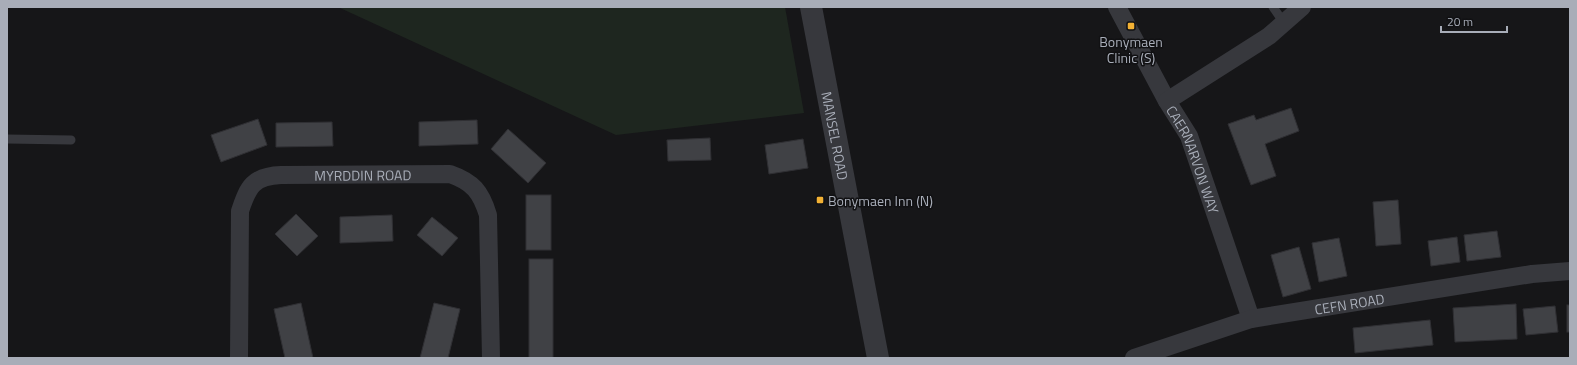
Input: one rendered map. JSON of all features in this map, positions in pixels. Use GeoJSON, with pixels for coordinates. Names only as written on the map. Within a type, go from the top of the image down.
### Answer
{"type":"FeatureCollection","features":[{"type":"Feature","properties":{"kind":"street","name":"MANSEL ROAD"},"geometry":{"type":"LineString","coordinates":[[811,7],[878,358]]}},
{"type":"Feature","properties":{"kind":"street","name":"CAERNARVON WAY"},"geometry":{"type":"LineString","coordinates":[[1117,7],[1167,101],[1189,136],[1251,319]]}},
{"type":"Feature","properties":{"kind":"street"},"geometry":{"type":"LineString","coordinates":[[1167,101],[1269,36],[1302,7]]}},
{"type":"Feature","properties":{"kind":"street","name":"MYRDDIN ROAD"},"geometry":{"type":"LineString","coordinates":[[239,358],[240,211],[246,192],[255,182],[268,175],[450,174],[464,179],[475,188],[484,200],[488,215],[491,358]]}},
{"type":"Feature","properties":{"kind":"street","name":"CEFN ROAD"},"geometry":{"type":"LineString","coordinates":[[1134,358],[1251,319],[1532,274],[1570,271]]}},
{"type":"Feature","properties":{"kind":"lane"},"geometry":{"type":"LineString","coordinates":[[1273,7],[1284,23]]}},
{"type":"Feature","properties":{"kind":"lane"},"geometry":{"type":"LineString","coordinates":[[7,139],[71,140]]}},
{"type":"Feature","properties":{"kind":"shaded area"},"geometry":{"type":"Polygon","coordinates":[[[338,7],[785,7],[804,113],[616,135],[338,7]]]}},
{"type":"Feature","properties":{"kind":"building"},"geometry":{"type":"Polygon","coordinates":[[[1291,108],[1299,131],[1265,144],[1276,176],[1251,185],[1228,124],[1254,115],[1256,120],[1291,108]]]}},
{"type":"Feature","properties":{"kind":"building"},"geometry":{"type":"Polygon","coordinates":[[[258,119],[267,145],[221,162],[211,135],[258,119]]]}},
{"type":"Feature","properties":{"kind":"building"},"geometry":{"type":"Polygon","coordinates":[[[477,120],[478,144],[419,146],[419,122],[477,120]]]}},
{"type":"Feature","properties":{"kind":"building"},"geometry":{"type":"Polygon","coordinates":[[[332,122],[333,146],[276,147],[276,123],[332,122]]]}},
{"type":"Feature","properties":{"kind":"building"},"geometry":{"type":"Polygon","coordinates":[[[508,129],[546,163],[528,183],[491,149],[508,129]]]}},
{"type":"Feature","properties":{"kind":"building"},"geometry":{"type":"Polygon","coordinates":[[[710,138],[711,160],[668,161],[667,140],[710,138]]]}},
{"type":"Feature","properties":{"kind":"building"},"geometry":{"type":"Polygon","coordinates":[[[803,139],[808,168],[769,174],[765,145],[803,139]]]}},
{"type":"Feature","properties":{"kind":"building"},"geometry":{"type":"Polygon","coordinates":[[[526,195],[551,195],[551,250],[526,250],[526,195]]]}},
{"type":"Feature","properties":{"kind":"building"},"geometry":{"type":"Polygon","coordinates":[[[1398,200],[1401,244],[1376,246],[1373,202],[1398,200]]]}},
{"type":"Feature","properties":{"kind":"building"},"geometry":{"type":"Polygon","coordinates":[[[296,214],[318,236],[297,256],[275,234],[296,214]]]}},
{"type":"Feature","properties":{"kind":"building"},"geometry":{"type":"Polygon","coordinates":[[[392,215],[393,241],[340,243],[340,217],[392,215]]]}},
{"type":"Feature","properties":{"kind":"building"},"geometry":{"type":"Polygon","coordinates":[[[432,217],[458,238],[442,256],[417,235],[432,217]]]}},
{"type":"Feature","properties":{"kind":"building"},"geometry":{"type":"Polygon","coordinates":[[[1497,231],[1501,257],[1467,261],[1464,235],[1497,231]]]}},
{"type":"Feature","properties":{"kind":"building"},"geometry":{"type":"Polygon","coordinates":[[[1457,237],[1460,262],[1431,266],[1428,241],[1457,237]]]}},
{"type":"Feature","properties":{"kind":"building"},"geometry":{"type":"Polygon","coordinates":[[[1339,238],[1347,276],[1319,282],[1312,243],[1339,238]]]}},
{"type":"Feature","properties":{"kind":"building"},"geometry":{"type":"Polygon","coordinates":[[[1299,247],[1311,289],[1283,297],[1271,255],[1299,247]]]}},
{"type":"Feature","properties":{"kind":"building"},"geometry":{"type":"Polygon","coordinates":[[[529,259],[553,259],[553,358],[529,358],[529,259]]]}},
{"type":"Feature","properties":{"kind":"building"},"geometry":{"type":"Polygon","coordinates":[[[301,303],[313,358],[285,358],[274,309],[301,303]]]}},
{"type":"Feature","properties":{"kind":"building"},"geometry":{"type":"Polygon","coordinates":[[[434,303],[460,309],[448,358],[420,358],[434,303]]]}},
{"type":"Feature","properties":{"kind":"building"},"geometry":{"type":"Polygon","coordinates":[[[1516,304],[1517,339],[1455,342],[1453,308],[1516,304]]]}},
{"type":"Feature","properties":{"kind":"building"},"geometry":{"type":"Polygon","coordinates":[[[1567,305],[1570,305],[1570,332],[1567,332],[1567,305]]]}},
{"type":"Feature","properties":{"kind":"building"},"geometry":{"type":"Polygon","coordinates":[[[1555,306],[1558,332],[1526,335],[1523,309],[1555,306]]]}},
{"type":"Feature","properties":{"kind":"building"},"geometry":{"type":"Polygon","coordinates":[[[1430,320],[1433,345],[1355,353],[1353,328],[1430,320]]]}},
{"type":"Feature","properties":{"kind":"place","name":"Bonymaen Clinic (S)"},"geometry":{"type":"Point","coordinates":[1131,26]}},
{"type":"Feature","properties":{"kind":"place","name":"Bonymaen Inn (N)"},"geometry":{"type":"Point","coordinates":[820,200]}}]}
